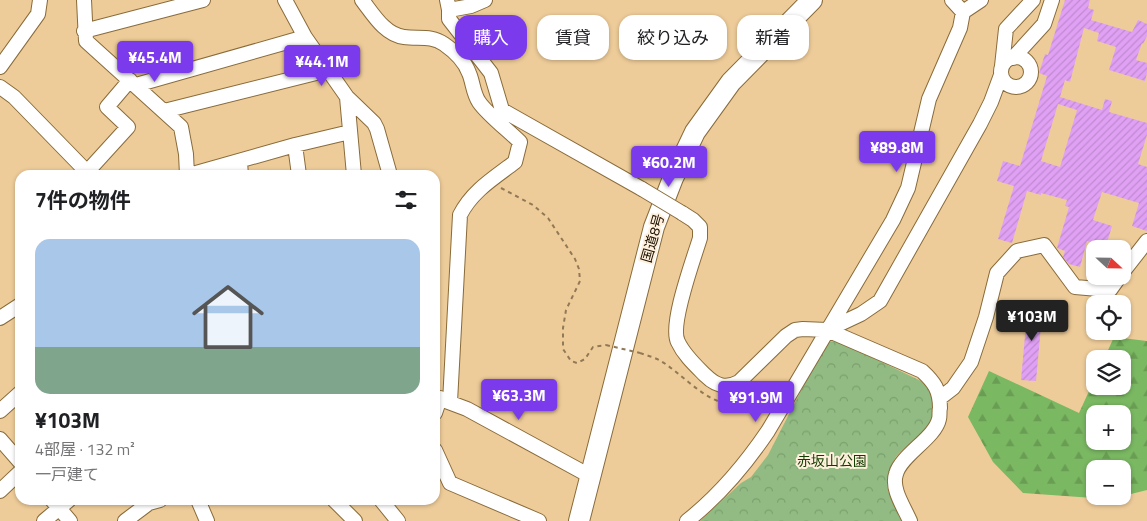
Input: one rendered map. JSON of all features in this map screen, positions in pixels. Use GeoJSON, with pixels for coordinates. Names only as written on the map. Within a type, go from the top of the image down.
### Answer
{"type":"FeatureCollection","features":[{"type":"Feature","properties":{"kind":"highway","name":"国道8号"},"geometry":{"type":"LineString","coordinates":[[579,521],[654,227],[673,178],[696,132],[731,82],[812,0]]}},
{"type":"Feature","properties":{"kind":"street"},"geometry":{"type":"LineString","coordinates":[[0,67],[38,14],[40,0]]}},
{"type":"Feature","properties":{"kind":"street"},"geometry":{"type":"LineString","coordinates":[[84,0],[84,31],[86,41],[181,127],[188,170]]}},
{"type":"Feature","properties":{"kind":"street"},"geometry":{"type":"LineString","coordinates":[[84,31],[203,0]]}},
{"type":"Feature","properties":{"kind":"street"},"geometry":{"type":"LineString","coordinates":[[285,0],[305,37],[347,98],[374,123],[389,170]]}},
{"type":"Feature","properties":{"kind":"street"},"geometry":{"type":"LineString","coordinates":[[362,0],[375,17],[389,31],[396,35],[424,37],[444,44],[466,67],[479,102],[520,142],[515,162],[482,187],[467,202],[460,215],[442,399],[467,409],[590,476]]}},
{"type":"Feature","properties":{"kind":"street"},"geometry":{"type":"LineString","coordinates":[[485,0],[471,6],[448,5],[449,19],[491,73],[502,110],[642,189],[693,220],[700,228],[700,238],[676,321],[676,341],[687,357],[709,379],[721,386],[730,387],[739,382],[795,330],[803,329],[827,330],[922,371],[934,382],[940,398],[939,420],[931,433],[903,462],[896,473],[894,486],[910,521]]}},
{"type":"Feature","properties":{"kind":"street"},"geometry":{"type":"LineString","coordinates":[[952,0],[963,12]]}},
{"type":"Feature","properties":{"kind":"street"},"geometry":{"type":"LineString","coordinates":[[687,521],[703,509],[749,460],[894,220],[908,188],[929,100],[960,28],[963,12],[981,0]]}},
{"type":"Feature","properties":{"kind":"street"},"geometry":{"type":"LineString","coordinates":[[1026,82],[1023,85],[1014,87],[1006,83],[1013,62],[1006,29],[1033,0]]}},
{"type":"Feature","properties":{"kind":"street"},"geometry":{"type":"LineString","coordinates":[[827,330],[861,314],[880,301],[1013,62],[1044,24],[1052,0]]}},
{"type":"Feature","properties":{"kind":"street"},"geometry":{"type":"LineString","coordinates":[[89,170],[128,127],[107,107],[133,82],[305,37]]}},
{"type":"Feature","properties":{"kind":"street"},"geometry":{"type":"LineString","coordinates":[[991,102],[1018,91],[1026,82],[1030,74],[1028,65],[1013,62]]}},
{"type":"Feature","properties":{"kind":"street"},"geometry":{"type":"LineString","coordinates":[[164,111],[328,70]]}},
{"type":"Feature","properties":{"kind":"street"},"geometry":{"type":"LineString","coordinates":[[0,87],[14,97],[85,170]]}},
{"type":"Feature","properties":{"kind":"street"},"geometry":{"type":"LineString","coordinates":[[347,98],[354,170]]}},
{"type":"Feature","properties":{"kind":"street"},"geometry":{"type":"LineString","coordinates":[[225,170],[240,168],[295,145],[350,132]]}},
{"type":"Feature","properties":{"kind":"street"},"geometry":{"type":"LineString","coordinates":[[295,145],[298,170]]}},
{"type":"Feature","properties":{"kind":"street"},"geometry":{"type":"LineString","coordinates":[[1131,261],[1147,241]]}},
{"type":"Feature","properties":{"kind":"street"},"geometry":{"type":"LineString","coordinates":[[940,398],[953,388],[971,362],[986,317],[997,273],[1017,251],[1044,245],[1075,287],[1110,290],[1114,285]]}},
{"type":"Feature","properties":{"kind":"street"},"geometry":{"type":"LineString","coordinates":[[0,318],[15,308]]}},
{"type":"Feature","properties":{"kind":"street"},"geometry":{"type":"LineString","coordinates":[[0,411],[15,398]]}},
{"type":"Feature","properties":{"kind":"street"},"geometry":{"type":"LineString","coordinates":[[0,439],[15,456]]}},
{"type":"Feature","properties":{"kind":"street"},"geometry":{"type":"LineString","coordinates":[[440,461],[450,483],[539,521]]}},
{"type":"Feature","properties":{"kind":"street"},"geometry":{"type":"LineString","coordinates":[[0,490],[15,476]]}},
{"type":"Feature","properties":{"kind":"street"},"geometry":{"type":"LineString","coordinates":[[44,521],[58,505]]}},
{"type":"Feature","properties":{"kind":"street"},"geometry":{"type":"LineString","coordinates":[[61,505],[70,521]]}},
{"type":"Feature","properties":{"kind":"street"},"geometry":{"type":"LineString","coordinates":[[125,521],[146,505]]}},
{"type":"Feature","properties":{"kind":"street"},"geometry":{"type":"LineString","coordinates":[[200,505],[207,521]]}},
{"type":"Feature","properties":{"kind":"street"},"geometry":{"type":"LineString","coordinates":[[342,505],[355,521]]}},
{"type":"Feature","properties":{"kind":"street"},"geometry":{"type":"LineString","coordinates":[[385,505],[398,521]]}},
{"type":"Feature","properties":{"kind":"path"},"geometry":{"type":"LineString","coordinates":[[490,182],[533,205],[548,218],[575,259],[579,269],[580,281],[566,310],[563,328],[563,349],[571,361],[577,363],[585,359],[593,347],[606,345],[640,353]]}},
{"type":"Feature","properties":{"kind":"green space"},"geometry":{"type":"Polygon","coordinates":[[[1113,340],[1147,341],[1147,490],[1131,494],[1131,460],[1086,460],[1086,498],[1023,493],[993,462],[968,417],[989,371],[1079,413],[1087,395],[1131,395],[1131,350],[1108,350],[1113,340]]]}},
{"type":"Feature","properties":{"kind":"green space","name":"赤坂山公園"},"geometry":{"type":"Polygon","coordinates":[[[838,341],[921,381],[933,397],[935,409],[932,422],[925,432],[896,457],[887,482],[890,496],[903,521],[700,521],[741,483],[751,477],[768,455],[826,342],[838,341]]]}},
{"type":"Feature","properties":{"kind":"building"},"geometry":{"type":"Polygon","coordinates":[[[1065,0],[1090,0],[1088,8],[1094,10],[1091,20],[1132,32],[1138,20],[1147,24],[1147,36],[1142,43],[1136,60],[1147,63],[1145,81],[1109,70],[1116,47],[1097,41],[1099,33],[1084,28],[1070,82],[1065,80],[1060,97],[1102,110],[1105,99],[1112,101],[1109,112],[1147,123],[1147,135],[1138,164],[1147,167],[1147,231],[1132,226],[1139,203],[1102,192],[1093,220],[1112,226],[1108,240],[1086,240],[1080,267],[1069,264],[1063,257],[1065,251],[1057,248],[1069,207],[1065,206],[1067,200],[1027,191],[1012,243],[998,239],[1014,186],[997,181],[1003,161],[1020,166],[1047,76],[1039,73],[1045,54],[1048,55],[1065,0]],[[1058,104],[1041,161],[1060,167],[1077,110],[1058,104]]]}},
{"type":"Feature","properties":{"kind":"building"},"geometry":{"type":"Polygon","coordinates":[[[1028,303],[1043,304],[1036,381],[1021,380],[1028,303]]]}}]}
